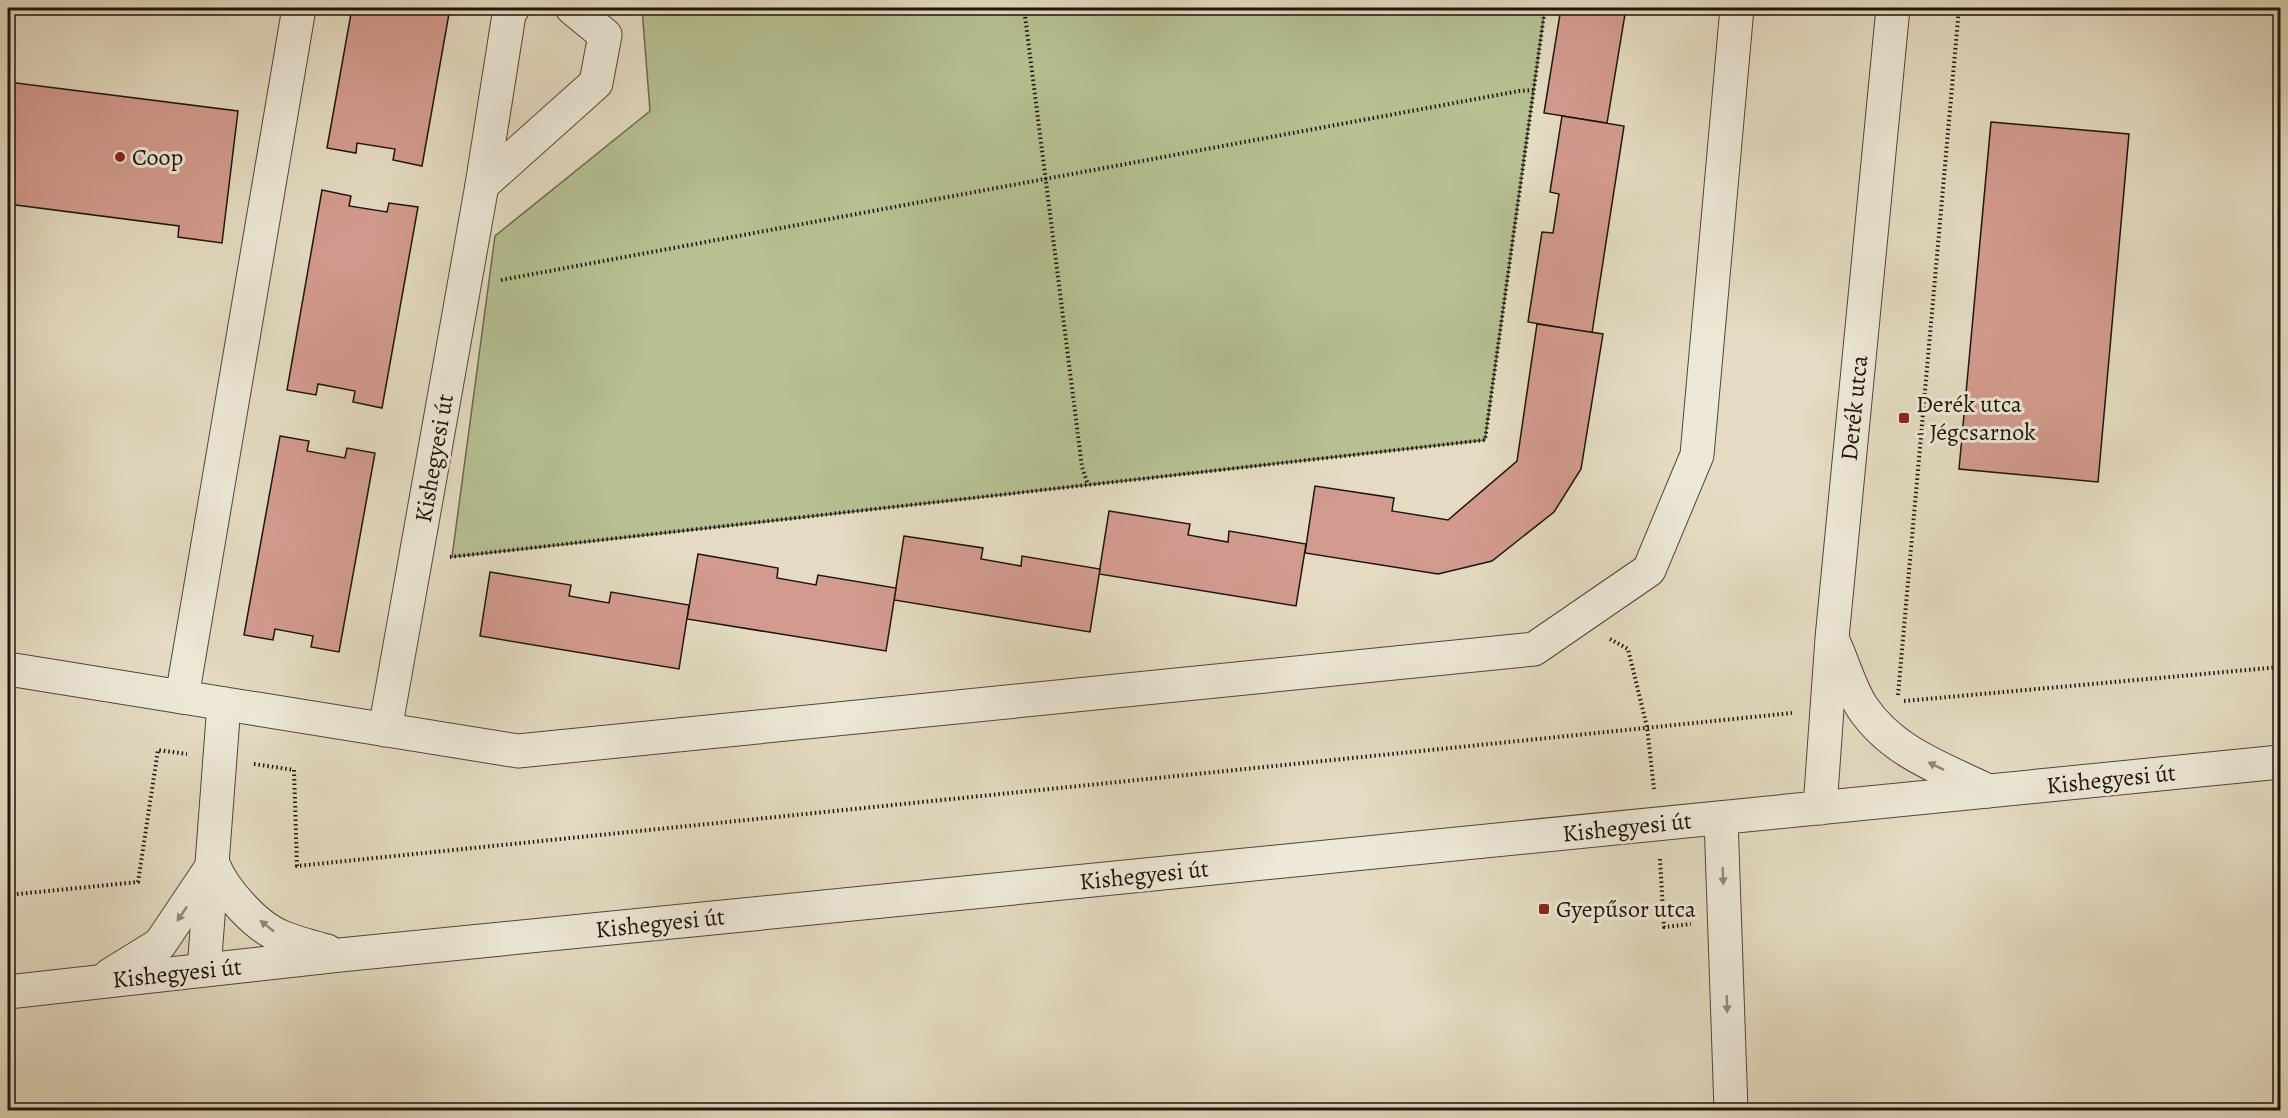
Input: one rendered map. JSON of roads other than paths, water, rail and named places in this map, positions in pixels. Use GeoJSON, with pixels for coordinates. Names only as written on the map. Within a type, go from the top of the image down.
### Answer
{"type":"FeatureCollection","features":[{"type":"Feature","properties":{"kind":"street"},"geometry":{"type":"LineString","coordinates":[[182,697],[299,8]]}},
{"type":"Feature","properties":{"kind":"street","name":"Kishegyesi út"},"geometry":{"type":"LineString","coordinates":[[385,730],[482,185],[510,8],[513,8]]}},
{"type":"Feature","properties":{"kind":"street"},"geometry":{"type":"LineString","coordinates":[[482,185],[596,83],[604,35],[572,8]]}},
{"type":"Feature","properties":{"kind":"street"},"geometry":{"type":"LineString","coordinates":[[8,669],[518,751],[1534,649],[1649,570],[1697,455],[1737,8]]}},
{"type":"Feature","properties":{"kind":"street","name":"Derék utca"},"geometry":{"type":"LineString","coordinates":[[1820,808],[1832,638],[1893,8]]}},
{"type":"Feature","properties":{"kind":"street"},"geometry":{"type":"LineString","coordinates":[[1832,638],[1861,706],[1887,738],[1913,755],[1989,791]]}},
{"type":"Feature","properties":{"kind":"street"},"geometry":{"type":"LineString","coordinates":[[204,970],[224,704]]}},
{"type":"Feature","properties":{"kind":"street","name":"Kishegyesi út"},"geometry":{"type":"LineString","coordinates":[[8,992],[340,955],[2280,762]]}},
{"type":"Feature","properties":{"kind":"street"},"geometry":{"type":"LineString","coordinates":[[1721,818],[1731,1110]]}},
{"type":"Feature","properties":{"kind":"street"},"geometry":{"type":"LineString","coordinates":[[213,864],[220,881],[232,897],[280,936],[340,955]]}},
{"type":"Feature","properties":{"kind":"street"},"geometry":{"type":"LineString","coordinates":[[96,981],[120,970],[160,944],[213,864]]}},
{"type":"Feature","properties":{"kind":"place","name":"Coop"},"geometry":{"type":"Point","coordinates":[120,157]}},
{"type":"Feature","properties":{"kind":"place","name":"Derék utca - Jégcsarnok"},"geometry":{"type":"Point","coordinates":[1904,418]}},
{"type":"Feature","properties":{"kind":"place","name":"Gyepűsor utca"},"geometry":{"type":"Point","coordinates":[1544,909]}}]}
